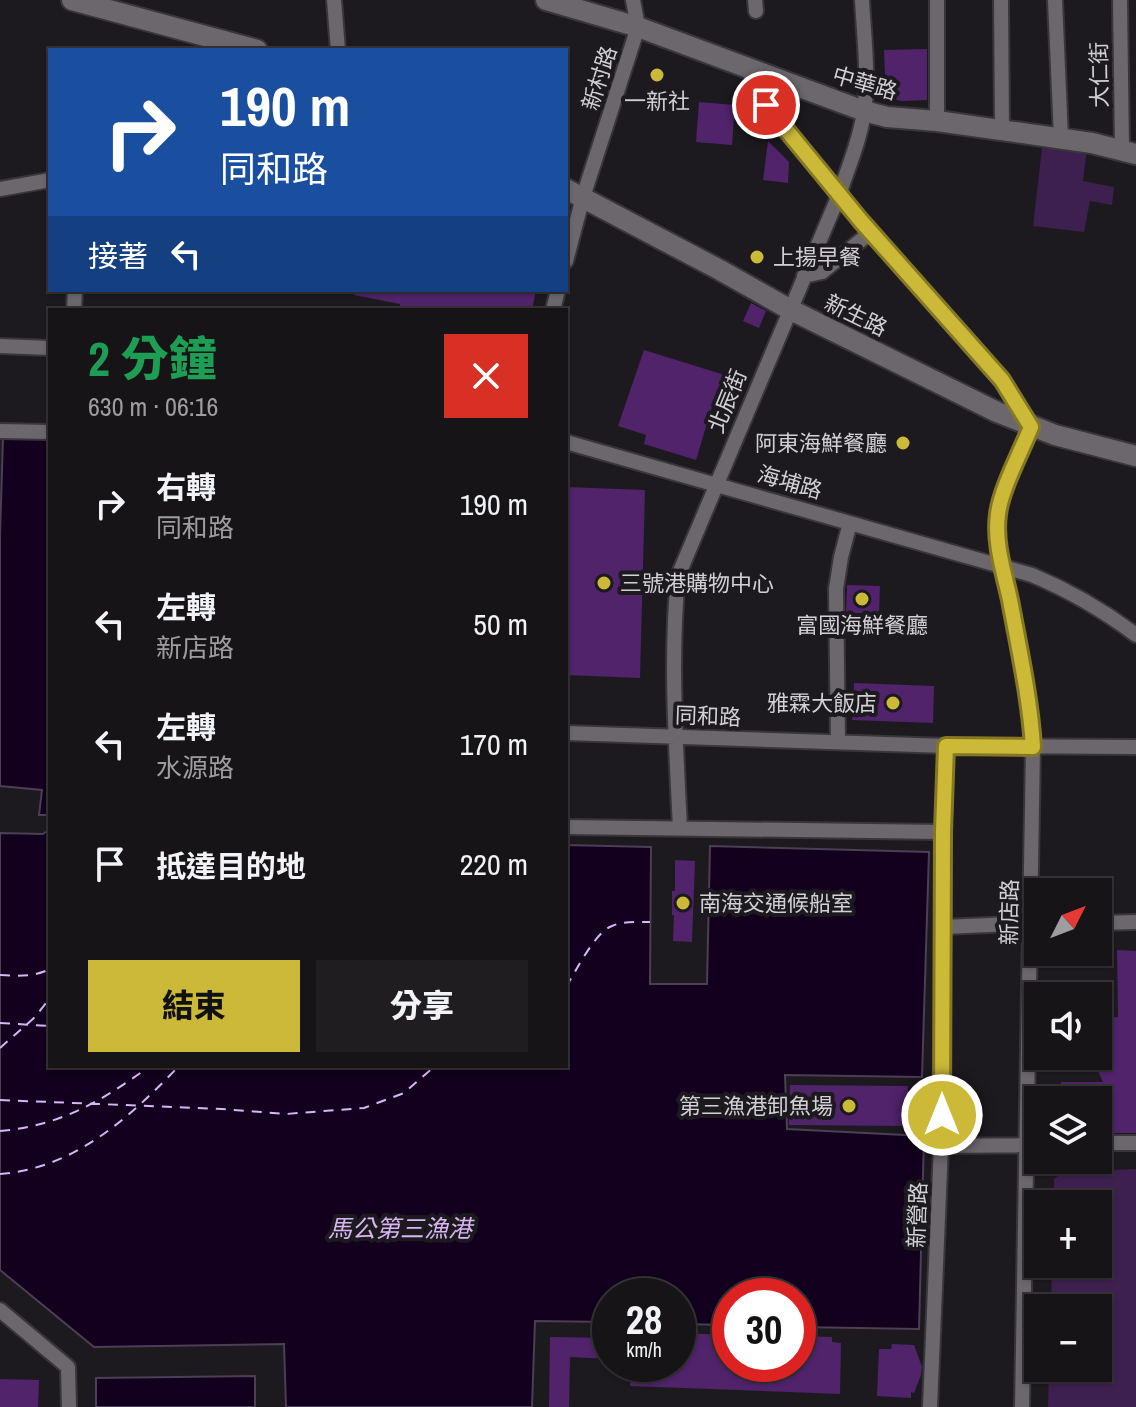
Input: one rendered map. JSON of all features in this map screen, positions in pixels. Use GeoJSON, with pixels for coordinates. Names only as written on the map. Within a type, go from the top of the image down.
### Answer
{"type":"FeatureCollection","features":[{"type":"Feature","properties":{"kind":"main road"},"geometry":{"type":"LineString","coordinates":[[72,0],[250,48]]}},
{"type":"Feature","properties":{"kind":"main road","name":"中華路"},"geometry":{"type":"LineString","coordinates":[[549,0],[638,27],[887,117],[1061,138],[1129,151]]}},
{"type":"Feature","properties":{"kind":"main road","name":"新生路"},"geometry":{"type":"LineString","coordinates":[[574,193],[789,309],[1031,427],[1136,456]]}},
{"type":"Feature","properties":{"kind":"street"},"geometry":{"type":"LineString","coordinates":[[334,0],[338,48]]}},
{"type":"Feature","properties":{"kind":"street","name":"新村路"},"geometry":{"type":"LineString","coordinates":[[568,244],[574,193],[638,27],[633,0]]}},
{"type":"Feature","properties":{"kind":"street","name":"北辰街"},"geometry":{"type":"LineString","coordinates":[[680,828],[674,620],[678,576],[839,195],[864,111],[862,0]]}},
{"type":"Feature","properties":{"kind":"street"},"geometry":{"type":"LineString","coordinates":[[937,0],[937,121]]}},
{"type":"Feature","properties":{"kind":"street"},"geometry":{"type":"LineString","coordinates":[[1001,0],[1002,130]]}},
{"type":"Feature","properties":{"kind":"street"},"geometry":{"type":"LineString","coordinates":[[1055,0],[1061,138]]}},
{"type":"Feature","properties":{"kind":"street","name":"大仁街"},"geometry":{"type":"LineString","coordinates":[[1120,0],[1129,151]]}},
{"type":"Feature","properties":{"kind":"street"},"geometry":{"type":"LineString","coordinates":[[747,68],[766,105],[839,195],[1002,380],[1031,427]]}},
{"type":"Feature","properties":{"kind":"street"},"geometry":{"type":"LineString","coordinates":[[0,189],[48,180]]}},
{"type":"Feature","properties":{"kind":"street"},"geometry":{"type":"LineString","coordinates":[[804,276],[822,272],[871,232]]}},
{"type":"Feature","properties":{"kind":"street"},"geometry":{"type":"LineString","coordinates":[[0,346],[48,348]]}},
{"type":"Feature","properties":{"kind":"street","name":"新店路"},"geometry":{"type":"LineString","coordinates":[[1031,427],[999,510],[997,528],[1031,720],[1034,878]]}},
{"type":"Feature","properties":{"kind":"street"},"geometry":{"type":"LineString","coordinates":[[0,431],[48,432]]}},
{"type":"Feature","properties":{"kind":"street","name":"海埔路"},"geometry":{"type":"LineString","coordinates":[[568,443],[1032,575],[1098,607],[1136,635]]}},
{"type":"Feature","properties":{"kind":"street"},"geometry":{"type":"LineString","coordinates":[[838,742],[836,589],[850,523]]}},
{"type":"Feature","properties":{"kind":"street","name":"同和路"},"geometry":{"type":"LineString","coordinates":[[568,733],[946,746],[1136,747]]}},
{"type":"Feature","properties":{"kind":"street","name":"新營路"},"geometry":{"type":"LineString","coordinates":[[930,1407],[941,1146],[946,746]]}},
{"type":"Feature","properties":{"kind":"street"},"geometry":{"type":"LineString","coordinates":[[568,827],[943,832]]}},
{"type":"Feature","properties":{"kind":"street"},"geometry":{"type":"LineString","coordinates":[[1112,923],[1136,922]]}},
{"type":"Feature","properties":{"kind":"street"},"geometry":{"type":"LineString","coordinates":[[943,927],[1024,923]]}},
{"type":"Feature","properties":{"kind":"street","name":"新店路"},"geometry":{"type":"LineString","coordinates":[[1033,1086],[1034,966]]}},
{"type":"Feature","properties":{"kind":"street"},"geometry":{"type":"LineString","coordinates":[[1112,1143],[1136,1143]]}},
{"type":"Feature","properties":{"kind":"street"},"geometry":{"type":"LineString","coordinates":[[941,1146],[1024,1145]]}},
{"type":"Feature","properties":{"kind":"street","name":"新店路"},"geometry":{"type":"LineString","coordinates":[[1022,1407],[1031,1174]]}},
{"type":"Feature","properties":{"kind":"street"},"geometry":{"type":"LineString","coordinates":[[0,1310],[68,1367],[69,1407]]}},
{"type":"Feature","properties":{"kind":"shaded area"},"geometry":{"type":"Polygon","coordinates":[[[1043,140],[1087,147],[1083,181],[1114,187],[1112,205],[1090,201],[1084,232],[1033,226],[1043,140]]]}},
{"type":"Feature","properties":{"kind":"shaded area"},"geometry":{"type":"Polygon","coordinates":[[[1136,1169],[1136,1407],[1048,1407],[1049,1382],[1112,1382],[1112,1294],[1051,1294],[1052,1278],[1112,1278],[1112,1190],[1054,1190],[1054,1179],[1060,1174],[1112,1174],[1112,1170],[1136,1169]]]}},
{"type":"Feature","properties":{"kind":"water"},"geometry":{"type":"Polygon","coordinates":[[[3,438],[48,439],[48,815],[39,815],[42,790],[0,786],[3,438]]]}},
{"type":"Feature","properties":{"kind":"water","name":"馬公第三漁港"},"geometry":{"type":"Polygon","coordinates":[[[48,830],[48,1068],[568,1068],[568,845],[651,847],[650,984],[707,984],[710,846],[929,852],[922,1077],[785,1075],[787,1129],[924,1136],[919,1329],[816,1327],[816,1278],[712,1278],[712,1325],[696,1324],[696,1278],[592,1278],[592,1322],[535,1321],[532,1407],[286,1407],[284,1344],[94,1347],[0,1270],[0,833],[43,834],[48,830]]]}},
{"type":"Feature","properties":{"kind":"water"},"geometry":{"type":"Polygon","coordinates":[[[255,1376],[255,1407],[96,1407],[96,1378],[255,1376]]]}},
{"type":"Feature","properties":{"kind":"building"},"geometry":{"type":"Polygon","coordinates":[[[927,49],[927,100],[901,101],[886,97],[884,50],[927,49]]]}},
{"type":"Feature","properties":{"kind":"building"},"geometry":{"type":"Polygon","coordinates":[[[699,102],[735,105],[732,145],[696,142],[699,102]]]}},
{"type":"Feature","properties":{"kind":"building"},"geometry":{"type":"Polygon","coordinates":[[[768,141],[789,162],[788,183],[763,180],[768,141]]]}},
{"type":"Feature","properties":{"kind":"building"},"geometry":{"type":"Polygon","coordinates":[[[354,292],[536,292],[532,308],[399,308],[400,304],[354,295],[354,292]]]}},
{"type":"Feature","properties":{"kind":"building"},"geometry":{"type":"Polygon","coordinates":[[[751,303],[766,311],[759,328],[743,321],[751,303]]]}},
{"type":"Feature","properties":{"kind":"building"},"geometry":{"type":"Polygon","coordinates":[[[644,350],[728,376],[721,399],[715,397],[696,460],[644,444],[646,435],[618,426],[644,350]]]}},
{"type":"Feature","properties":{"kind":"building","name":"三號港購物中心"},"geometry":{"type":"Polygon","coordinates":[[[568,487],[645,490],[640,678],[568,675],[568,487]]]}},
{"type":"Feature","properties":{"kind":"building","name":"富國海鮮餐廳"},"geometry":{"type":"Polygon","coordinates":[[[847,585],[880,586],[879,614],[846,613],[847,585]]]}},
{"type":"Feature","properties":{"kind":"building","name":"雅霖大飯店"},"geometry":{"type":"Polygon","coordinates":[[[854,683],[934,686],[933,723],[852,720],[854,683]]]}},
{"type":"Feature","properties":{"kind":"building","name":"南海交通候船室"},"geometry":{"type":"Polygon","coordinates":[[[675,860],[695,861],[692,942],[673,941],[675,860]]]}},
{"type":"Feature","properties":{"kind":"building"},"geometry":{"type":"Polygon","coordinates":[[[1117,950],[1136,951],[1136,1133],[1112,1133],[1112,1086],[1061,1086],[1061,1082],[1103,1082],[1097,1070],[1112,1070],[1112,1018],[1118,1017],[1117,950]]]}},
{"type":"Feature","properties":{"kind":"building","name":"第三漁港卸魚場"},"geometry":{"type":"Polygon","coordinates":[[[790,1085],[908,1086],[907,1126],[789,1125],[790,1085]]]}},
{"type":"Feature","properties":{"kind":"building"},"geometry":{"type":"Polygon","coordinates":[[[696,1334],[712,1334],[712,1382],[816,1382],[816,1337],[832,1337],[832,1342],[841,1343],[840,1394],[630,1386],[630,1382],[696,1382],[696,1334]]]}},
{"type":"Feature","properties":{"kind":"building"},"geometry":{"type":"Polygon","coordinates":[[[550,1337],[592,1338],[592,1358],[570,1357],[569,1407],[549,1407],[550,1337]]]}},
{"type":"Feature","properties":{"kind":"building"},"geometry":{"type":"Polygon","coordinates":[[[892,1344],[914,1345],[922,1367],[911,1398],[877,1396],[879,1349],[891,1349],[892,1344]]]}},
{"type":"Feature","properties":{"kind":"building"},"geometry":{"type":"Polygon","coordinates":[[[0,1379],[39,1380],[38,1407],[0,1407],[0,1379]]]}},
{"type":"Feature","properties":{"kind":"ferry route"},"geometry":{"type":"LineString","coordinates":[[568,984],[586,953],[606,930],[621,923],[650,922]]}},
{"type":"Feature","properties":{"kind":"ferry route"},"geometry":{"type":"LineString","coordinates":[[0,975],[32,975],[48,970]]}},
{"type":"Feature","properties":{"kind":"ferry route"},"geometry":{"type":"LineString","coordinates":[[0,1048],[35,1017],[48,1001]]}},
{"type":"Feature","properties":{"kind":"ferry route"},"geometry":{"type":"LineString","coordinates":[[0,1023],[48,1026]]}},
{"type":"Feature","properties":{"kind":"ferry route"},"geometry":{"type":"LineString","coordinates":[[0,1131],[42,1124],[80,1110],[147,1068]]}},
{"type":"Feature","properties":{"kind":"ferry route"},"geometry":{"type":"LineString","coordinates":[[0,1174],[27,1170],[76,1151],[120,1121],[177,1068]]}},
{"type":"Feature","properties":{"kind":"ferry route"},"geometry":{"type":"LineString","coordinates":[[0,1100],[286,1114],[364,1108],[404,1093],[433,1068]]}},
{"type":"Feature","properties":{"kind":"place","name":"一新社"},"geometry":{"type":"Point","coordinates":[657,75]}},
{"type":"Feature","properties":{"kind":"place","name":"上揚早餐"},"geometry":{"type":"Point","coordinates":[757,257]}},
{"type":"Feature","properties":{"kind":"place","name":"阿東海鮮餐廳"},"geometry":{"type":"Point","coordinates":[903,443]}},
{"type":"Feature","properties":{"kind":"place","name":"三號港購物中心"},"geometry":{"type":"Point","coordinates":[604,583]}},
{"type":"Feature","properties":{"kind":"place","name":"富國海鮮餐廳"},"geometry":{"type":"Point","coordinates":[862,599]}},
{"type":"Feature","properties":{"kind":"place","name":"雅霖大飯店"},"geometry":{"type":"Point","coordinates":[893,703]}},
{"type":"Feature","properties":{"kind":"place","name":"南海交通候船室"},"geometry":{"type":"Point","coordinates":[683,903]}},
{"type":"Feature","properties":{"kind":"place","name":"第三漁港卸魚場"},"geometry":{"type":"Point","coordinates":[849,1106]}},
{"type":"Feature","properties":{"kind":"route"},"geometry":{"type":"LineString","coordinates":[[766,105],[861,221],[1002,380],[1031,427],[1003,497],[997,528],[1031,720],[1033,747],[946,746],[942,1115]]}}]}
